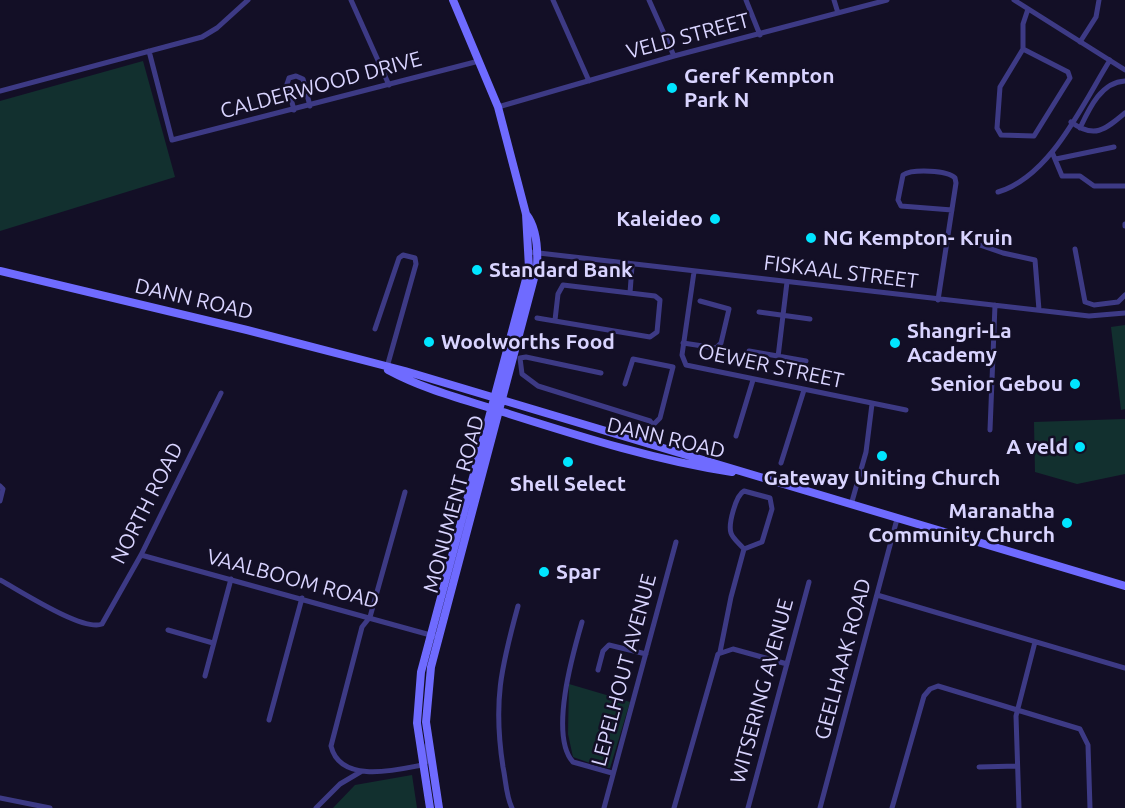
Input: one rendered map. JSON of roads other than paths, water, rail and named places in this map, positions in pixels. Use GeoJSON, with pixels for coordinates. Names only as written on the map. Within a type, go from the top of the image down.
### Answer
{"type":"FeatureCollection","features":[{"type":"Feature","properties":{"kind":"main road","name":"MONUMENT ROAD"},"geometry":{"type":"LineString","coordinates":[[430,808],[417,723],[419,688],[496,410],[534,255],[532,222],[526,214],[498,107],[453,0]]}},
{"type":"Feature","properties":{"kind":"main road","name":"DANN ROAD"},"geometry":{"type":"LineString","coordinates":[[0,271],[268,335],[383,366],[1125,586]]}},
{"type":"Feature","properties":{"kind":"main road","name":"DANN ROAD"},"geometry":{"type":"LineString","coordinates":[[383,366],[427,389],[575,435],[681,464],[742,472]]}},
{"type":"Feature","properties":{"kind":"main road","name":"MONUMENT ROAD"},"geometry":{"type":"LineString","coordinates":[[433,636],[426,716],[439,808]]}},
{"type":"Feature","properties":{"kind":"main road"},"geometry":{"type":"LineString","coordinates":[[419,688],[426,668],[430,667]]}},
{"type":"Feature","properties":{"kind":"street"},"geometry":{"type":"LineString","coordinates":[[0,91],[202,37],[217,28],[248,0]]}},
{"type":"Feature","properties":{"kind":"street"},"geometry":{"type":"LineString","coordinates":[[351,0],[389,85]]}},
{"type":"Feature","properties":{"kind":"street"},"geometry":{"type":"LineString","coordinates":[[553,0],[589,81]]}},
{"type":"Feature","properties":{"kind":"street"},"geometry":{"type":"LineString","coordinates":[[649,0],[674,56]]}},
{"type":"Feature","properties":{"kind":"street"},"geometry":{"type":"LineString","coordinates":[[746,0],[760,34]]}},
{"type":"Feature","properties":{"kind":"street"},"geometry":{"type":"LineString","coordinates":[[834,0],[838,13]]}},
{"type":"Feature","properties":{"kind":"street","name":"VELD STREET"},"geometry":{"type":"LineString","coordinates":[[498,107],[674,56],[887,0]]}},
{"type":"Feature","properties":{"kind":"street"},"geometry":{"type":"LineString","coordinates":[[1014,0],[1125,69]]}},
{"type":"Feature","properties":{"kind":"street"},"geometry":{"type":"LineString","coordinates":[[1080,42],[1096,17],[1099,0]]}},
{"type":"Feature","properties":{"kind":"street"},"geometry":{"type":"LineString","coordinates":[[1023,49],[1070,76],[1037,132],[1030,138],[1002,135],[997,128],[1000,87],[1023,49],[1023,24],[1028,9]]}},
{"type":"Feature","properties":{"kind":"street","name":"CALDERWOOD DRIVE"},"geometry":{"type":"LineString","coordinates":[[149,51],[172,140],[479,61]]}},
{"type":"Feature","properties":{"kind":"street"},"geometry":{"type":"LineString","coordinates":[[998,192],[1015,186],[1047,160],[1110,60]]}},
{"type":"Feature","properties":{"kind":"street"},"geometry":{"type":"LineString","coordinates":[[294,110],[287,84],[290,78],[296,76],[303,79],[310,106]]}},
{"type":"Feature","properties":{"kind":"street"},"geometry":{"type":"LineString","coordinates":[[1080,128],[1098,96],[1114,84],[1125,81]]}},
{"type":"Feature","properties":{"kind":"street"},"geometry":{"type":"LineString","coordinates":[[1071,122],[1091,132],[1099,130],[1125,113]]}},
{"type":"Feature","properties":{"kind":"street"},"geometry":{"type":"LineString","coordinates":[[1056,159],[1114,147]]}},
{"type":"Feature","properties":{"kind":"street"},"geometry":{"type":"LineString","coordinates":[[1052,152],[1062,176],[1080,176],[1094,186],[1125,186]]}},
{"type":"Feature","properties":{"kind":"street"},"geometry":{"type":"LineString","coordinates":[[938,300],[952,210],[956,183],[953,175],[909,172],[903,175],[898,200],[901,206],[952,210]]}},
{"type":"Feature","properties":{"kind":"street"},"geometry":{"type":"LineString","coordinates":[[971,242],[1002,253],[1035,260],[1039,310]]}},
{"type":"Feature","properties":{"kind":"street"},"geometry":{"type":"LineString","coordinates":[[1076,249],[1085,302],[1094,305],[1118,302],[1125,295]]}},
{"type":"Feature","properties":{"kind":"street","name":"FISKAAL STREET"},"geometry":{"type":"LineString","coordinates":[[534,255],[553,255],[632,266],[1099,317],[1125,313]]}},
{"type":"Feature","properties":{"kind":"street"},"geometry":{"type":"LineString","coordinates":[[375,329],[400,256],[415,258],[416,264],[383,366]]}},
{"type":"Feature","properties":{"kind":"street"},"geometry":{"type":"LineString","coordinates":[[630,293],[632,266]]}},
{"type":"Feature","properties":{"kind":"street","name":"OEWER STREET"},"geometry":{"type":"LineString","coordinates":[[694,272],[683,343],[682,355],[686,365],[906,410]]}},
{"type":"Feature","properties":{"kind":"street"},"geometry":{"type":"LineString","coordinates":[[778,357],[787,282]]}},
{"type":"Feature","properties":{"kind":"street"},"geometry":{"type":"LineString","coordinates":[[537,318],[650,338],[654,336],[660,298],[563,285],[558,291],[555,320]]}},
{"type":"Feature","properties":{"kind":"street"},"geometry":{"type":"LineString","coordinates":[[683,343],[716,348],[721,343],[729,309],[700,301]]}},
{"type":"Feature","properties":{"kind":"street"},"geometry":{"type":"LineString","coordinates":[[990,430],[995,305]]}},
{"type":"Feature","properties":{"kind":"street"},"geometry":{"type":"LineString","coordinates":[[759,312],[810,319]]}},
{"type":"Feature","properties":{"kind":"street"},"geometry":{"type":"LineString","coordinates":[[749,351],[806,361]]}},
{"type":"Feature","properties":{"kind":"street"},"geometry":{"type":"LineString","coordinates":[[601,374],[526,357],[522,357],[519,361],[522,375],[538,386],[650,420],[653,425]]}},
{"type":"Feature","properties":{"kind":"street"},"geometry":{"type":"LineString","coordinates":[[625,384],[633,359],[673,367],[660,418],[653,425],[648,445]]}},
{"type":"Feature","properties":{"kind":"street"},"geometry":{"type":"LineString","coordinates":[[736,436],[753,380]]}},
{"type":"Feature","properties":{"kind":"street"},"geometry":{"type":"LineString","coordinates":[[781,463],[804,390]]}},
{"type":"Feature","properties":{"kind":"street","name":"NORTH ROAD"},"geometry":{"type":"LineString","coordinates":[[0,580],[68,616],[89,625],[99,625],[106,619],[141,555],[221,393]]}},
{"type":"Feature","properties":{"kind":"street"},"geometry":{"type":"LineString","coordinates":[[851,506],[865,456],[872,404]]}},
{"type":"Feature","properties":{"kind":"street"},"geometry":{"type":"LineString","coordinates":[[0,486],[3,489],[0,501]]}},
{"type":"Feature","properties":{"kind":"street"},"geometry":{"type":"LineString","coordinates":[[744,491],[768,497],[773,505],[762,542],[744,549],[732,536],[730,529],[738,496],[744,491]]}},
{"type":"Feature","properties":{"kind":"street"},"geometry":{"type":"LineString","coordinates":[[405,492],[370,617],[362,627],[331,741],[332,750],[337,758],[362,771],[374,773],[423,765],[426,762],[429,740]]}},
{"type":"Feature","properties":{"kind":"street","name":"GEELHAAK ROAD"},"geometry":{"type":"LineString","coordinates":[[820,808],[897,519]]}},
{"type":"Feature","properties":{"kind":"street","name":"LEPELHOUT AVENUE"},"geometry":{"type":"LineString","coordinates":[[604,808],[676,542]]}},
{"type":"Feature","properties":{"kind":"street"},"geometry":{"type":"LineString","coordinates":[[674,808],[714,661],[720,653],[730,597],[744,549]]}},
{"type":"Feature","properties":{"kind":"street","name":"VAALBOOM ROAD"},"geometry":{"type":"LineString","coordinates":[[141,555],[433,636]]}},
{"type":"Feature","properties":{"kind":"street"},"geometry":{"type":"LineString","coordinates":[[205,676],[231,579]]}},
{"type":"Feature","properties":{"kind":"street","name":"WITSERING AVENUE"},"geometry":{"type":"LineString","coordinates":[[748,808],[808,582]]}},
{"type":"Feature","properties":{"kind":"street"},"geometry":{"type":"LineString","coordinates":[[877,595],[1125,668]]}},
{"type":"Feature","properties":{"kind":"street"},"geometry":{"type":"LineString","coordinates":[[268,720],[302,598]]}},
{"type":"Feature","properties":{"kind":"street"},"geometry":{"type":"LineString","coordinates":[[512,808],[498,735],[497,704],[503,661],[518,606]]}},
{"type":"Feature","properties":{"kind":"street"},"geometry":{"type":"LineString","coordinates":[[582,622],[565,689],[566,745],[573,762],[612,773]]}},
{"type":"Feature","properties":{"kind":"street"},"geometry":{"type":"LineString","coordinates":[[168,630],[213,643]]}},
{"type":"Feature","properties":{"kind":"street"},"geometry":{"type":"LineString","coordinates":[[1019,808],[1017,709],[1035,642]]}},
{"type":"Feature","properties":{"kind":"street"},"geometry":{"type":"LineString","coordinates":[[598,670],[603,651],[609,645],[646,654]]}},
{"type":"Feature","properties":{"kind":"street"},"geometry":{"type":"LineString","coordinates":[[720,653],[733,649],[787,664]]}},
{"type":"Feature","properties":{"kind":"street"},"geometry":{"type":"LineString","coordinates":[[892,808],[927,691],[933,687],[943,686],[1076,727],[1083,734],[1088,745],[1090,808]]}},
{"type":"Feature","properties":{"kind":"street"},"geometry":{"type":"LineString","coordinates":[[979,767],[1017,766]]}},
{"type":"Feature","properties":{"kind":"street"},"geometry":{"type":"LineString","coordinates":[[316,808],[340,784],[362,771]]}},
{"type":"Feature","properties":{"kind":"street"},"geometry":{"type":"LineString","coordinates":[[0,798],[50,808]]}},
{"type":"Feature","properties":{"kind":"place","name":"Geref Kempton Park N"},"geometry":{"type":"Point","coordinates":[672,88]}},
{"type":"Feature","properties":{"kind":"place","name":"Kaleideo"},"geometry":{"type":"Point","coordinates":[715,219]}},
{"type":"Feature","properties":{"kind":"place","name":"NG Kempton- Kruin"},"geometry":{"type":"Point","coordinates":[811,238]}},
{"type":"Feature","properties":{"kind":"place","name":"Standard Bank"},"geometry":{"type":"Point","coordinates":[477,270]}},
{"type":"Feature","properties":{"kind":"place","name":"Woolworths Food"},"geometry":{"type":"Point","coordinates":[429,342]}},
{"type":"Feature","properties":{"kind":"place","name":"Shangri-La Academy"},"geometry":{"type":"Point","coordinates":[895,343]}},
{"type":"Feature","properties":{"kind":"place","name":"Senior Gebou"},"geometry":{"type":"Point","coordinates":[1075,384]}},
{"type":"Feature","properties":{"kind":"place","name":"A veld"},"geometry":{"type":"Point","coordinates":[1080,447]}},
{"type":"Feature","properties":{"kind":"place","name":"Gateway Uniting Church"},"geometry":{"type":"Point","coordinates":[882,456]}},
{"type":"Feature","properties":{"kind":"place","name":"Shell Select"},"geometry":{"type":"Point","coordinates":[568,462]}},
{"type":"Feature","properties":{"kind":"place","name":"Maranatha Community Church"},"geometry":{"type":"Point","coordinates":[1067,523]}},
{"type":"Feature","properties":{"kind":"place","name":"Spar"},"geometry":{"type":"Point","coordinates":[544,572]}}]}
